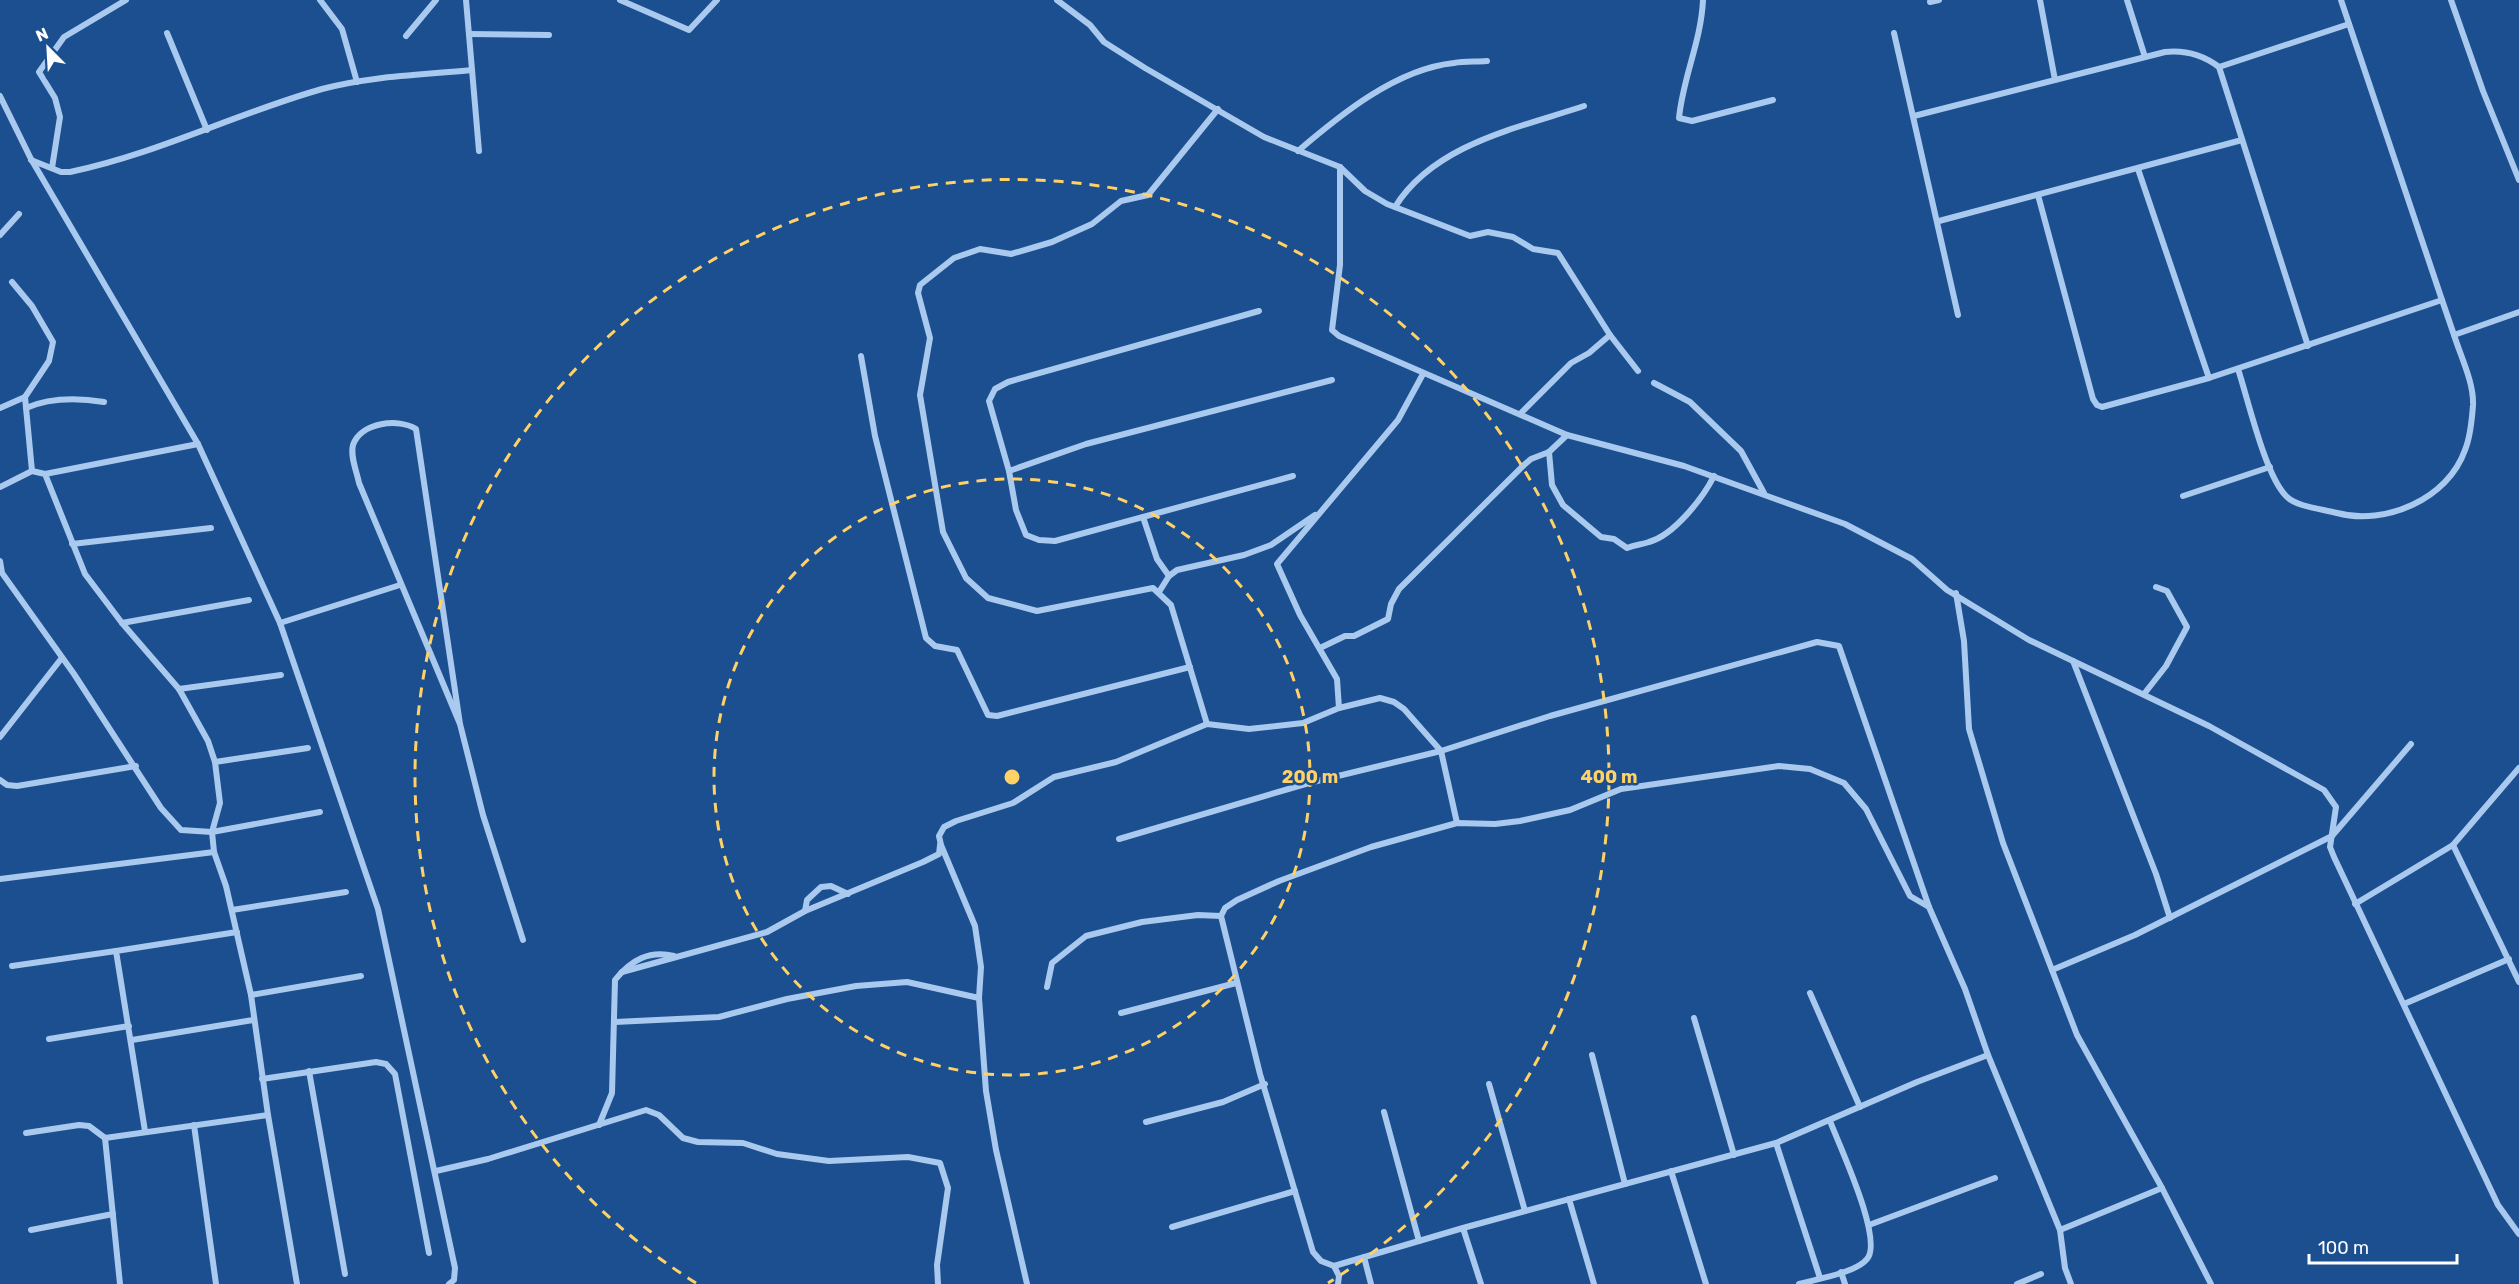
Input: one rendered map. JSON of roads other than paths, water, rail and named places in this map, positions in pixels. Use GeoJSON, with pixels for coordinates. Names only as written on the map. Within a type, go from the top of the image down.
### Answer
{"type":"FeatureCollection","features":[{"type":"Feature","properties":{"kind":"street"},"geometry":{"type":"LineString","coordinates":[[52,168],[60,117],[55,98],[39,72],[64,36],[126,0]]}},
{"type":"Feature","properties":{"kind":"street"},"geometry":{"type":"LineString","coordinates":[[320,0],[342,29],[357,82]]}},
{"type":"Feature","properties":{"kind":"street"},"geometry":{"type":"LineString","coordinates":[[406,36],[436,0]]}},
{"type":"Feature","properties":{"kind":"street"},"geometry":{"type":"LineString","coordinates":[[466,0],[479,152]]}},
{"type":"Feature","properties":{"kind":"street"},"geometry":{"type":"LineString","coordinates":[[620,0],[689,30],[717,0]]}},
{"type":"Feature","properties":{"kind":"street"},"geometry":{"type":"LineString","coordinates":[[1057,0],[1090,24],[1104,42],[1264,137],[1340,167],[1365,190],[1395,207],[1470,236],[1488,232],[1513,237],[1533,249],[1558,253],[1610,335],[1638,371]]}},
{"type":"Feature","properties":{"kind":"street"},"geometry":{"type":"LineString","coordinates":[[1704,0],[1701,30],[1686,77],[1679,118],[1692,121],[1773,100]]}},
{"type":"Feature","properties":{"kind":"street"},"geometry":{"type":"LineString","coordinates":[[1930,2],[1939,0]]}},
{"type":"Feature","properties":{"kind":"street"},"geometry":{"type":"LineString","coordinates":[[2040,0],[2055,80]]}},
{"type":"Feature","properties":{"kind":"street"},"geometry":{"type":"LineString","coordinates":[[2127,0],[2145,57]]}},
{"type":"Feature","properties":{"kind":"street"},"geometry":{"type":"LineString","coordinates":[[2238,369],[2270,467],[2280,490],[2288,499],[2350,516],[2365,517],[2389,513],[2430,495],[2455,471],[2465,450],[2473,404],[2470,383],[2341,0]]}},
{"type":"Feature","properties":{"kind":"street"},"geometry":{"type":"LineString","coordinates":[[2451,0],[2483,91],[2519,180]]}},
{"type":"Feature","properties":{"kind":"street"},"geometry":{"type":"LineString","coordinates":[[2219,67],[2349,24]]}},
{"type":"Feature","properties":{"kind":"street"},"geometry":{"type":"LineString","coordinates":[[167,33],[207,130]]}},
{"type":"Feature","properties":{"kind":"street"},"geometry":{"type":"LineString","coordinates":[[1894,33],[1939,221],[1958,315]]}},
{"type":"Feature","properties":{"kind":"street"},"geometry":{"type":"LineString","coordinates":[[469,34],[549,35]]}},
{"type":"Feature","properties":{"kind":"street"},"geometry":{"type":"LineString","coordinates":[[1914,116],[2145,57],[2173,52],[2208,59],[2219,67],[2308,346]]}},
{"type":"Feature","properties":{"kind":"street"},"geometry":{"type":"LineString","coordinates":[[1298,151],[1362,103],[1395,82],[1418,72],[1452,63],[1486,62]]}},
{"type":"Feature","properties":{"kind":"street"},"geometry":{"type":"LineString","coordinates":[[31,159],[52,168],[70,172],[81,170],[207,130],[321,90],[357,82],[472,70]]}},
{"type":"Feature","properties":{"kind":"street"},"geometry":{"type":"LineString","coordinates":[[0,96],[31,159],[198,444],[280,623],[378,909],[436,1171],[456,1275],[448,1284]]}},
{"type":"Feature","properties":{"kind":"street"},"geometry":{"type":"LineString","coordinates":[[1395,207],[1406,189],[1421,176],[1466,147],[1584,106]]}},
{"type":"Feature","properties":{"kind":"street"},"geometry":{"type":"LineString","coordinates":[[1207,724],[1171,605],[1153,588],[1037,611],[988,598],[966,578],[943,532],[920,395],[930,338],[918,293],[920,285],[954,258],[980,249],[1011,254],[1052,242],[1092,224],[1121,201],[1148,195],[1218,109]]}},
{"type":"Feature","properties":{"kind":"street"},"geometry":{"type":"LineString","coordinates":[[1939,221],[2242,140]]}},
{"type":"Feature","properties":{"kind":"street"},"geometry":{"type":"LineString","coordinates":[[1340,167],[1340,265],[1332,330],[1339,336],[1567,435],[1684,466],[1845,524],[1912,559],[1947,590],[2029,640],[2236,740],[2324,790],[2336,807],[2330,847],[2355,904],[2498,1205],[2519,1234]]}},
{"type":"Feature","properties":{"kind":"street"},"geometry":{"type":"LineString","coordinates":[[2138,169],[2209,378]]}},
{"type":"Feature","properties":{"kind":"street"},"geometry":{"type":"LineString","coordinates":[[2038,195],[2097,405],[2102,407],[2238,369],[2442,300]]}},
{"type":"Feature","properties":{"kind":"street"},"geometry":{"type":"LineString","coordinates":[[0,235],[19,214]]}},
{"type":"Feature","properties":{"kind":"street"},"geometry":{"type":"LineString","coordinates":[[0,408],[25,397],[49,361],[52,342],[32,306],[12,282]]}},
{"type":"Feature","properties":{"kind":"street"},"geometry":{"type":"LineString","coordinates":[[1259,310],[1008,382],[994,389],[988,401],[1009,471],[1019,518],[1026,535],[1039,540],[1055,541],[1293,476]]}},
{"type":"Feature","properties":{"kind":"street"},"geometry":{"type":"LineString","coordinates":[[2454,335],[2519,312]]}},
{"type":"Feature","properties":{"kind":"street"},"geometry":{"type":"LineString","coordinates":[[1520,414],[1570,363],[1589,352],[1610,335]]}},
{"type":"Feature","properties":{"kind":"street"},"geometry":{"type":"LineString","coordinates":[[861,356],[875,436],[926,638],[935,646],[957,650],[988,715],[997,716],[1190,668]]}},
{"type":"Feature","properties":{"kind":"street"},"geometry":{"type":"LineString","coordinates":[[1340,708],[1336,680],[1300,615],[1277,564],[1398,420],[1424,374]]}},
{"type":"Feature","properties":{"kind":"street"},"geometry":{"type":"LineString","coordinates":[[1009,471],[1086,444],[1332,380]]}},
{"type":"Feature","properties":{"kind":"street"},"geometry":{"type":"LineString","coordinates":[[1654,383],[1690,402],[1741,451],[1764,494]]}},
{"type":"Feature","properties":{"kind":"street"},"geometry":{"type":"LineString","coordinates":[[25,397],[33,471]]}},
{"type":"Feature","properties":{"kind":"street"},"geometry":{"type":"LineString","coordinates":[[26,408],[42,401],[87,399],[104,402]]}},
{"type":"Feature","properties":{"kind":"street"},"geometry":{"type":"LineString","coordinates":[[460,724],[359,483],[352,455],[357,437],[368,428],[400,421],[416,429],[460,724],[483,814],[523,940]]}},
{"type":"Feature","properties":{"kind":"street"},"geometry":{"type":"LineString","coordinates":[[1320,648],[1344,636],[1354,636],[1388,619],[1391,604],[1399,589],[1434,551],[1524,465],[1531,459],[1549,452],[1567,435]]}},
{"type":"Feature","properties":{"kind":"street"},"geometry":{"type":"LineString","coordinates":[[0,487],[33,471],[45,474],[198,444]]}},
{"type":"Feature","properties":{"kind":"street"},"geometry":{"type":"LineString","coordinates":[[1549,452],[1552,485],[1563,506],[1601,537],[1614,539],[1627,548],[1664,535],[1700,499],[1714,476]]}},
{"type":"Feature","properties":{"kind":"street"},"geometry":{"type":"LineString","coordinates":[[2183,496],[2270,467]]}},
{"type":"Feature","properties":{"kind":"street"},"geometry":{"type":"LineString","coordinates":[[45,474],[85,574],[122,623],[179,688],[208,741],[215,762],[220,803],[212,832],[214,852],[232,910],[251,995],[262,1079],[297,1284]]}},
{"type":"Feature","properties":{"kind":"street"},"geometry":{"type":"LineString","coordinates":[[1159,592],[1169,576],[1190,566],[1245,555],[1271,545],[1325,508]]}},
{"type":"Feature","properties":{"kind":"street"},"geometry":{"type":"LineString","coordinates":[[1143,517],[1157,559],[1169,576]]}},
{"type":"Feature","properties":{"kind":"street"},"geometry":{"type":"LineString","coordinates":[[72,544],[211,528]]}},
{"type":"Feature","properties":{"kind":"street"},"geometry":{"type":"LineString","coordinates":[[0,561],[1,573],[75,674],[161,808],[181,830],[212,832],[320,812]]}},
{"type":"Feature","properties":{"kind":"street"},"geometry":{"type":"LineString","coordinates":[[280,623],[400,585]]}},
{"type":"Feature","properties":{"kind":"street"},"geometry":{"type":"LineString","coordinates":[[2144,694],[2166,666],[2187,627],[2167,591],[2156,587]]}},
{"type":"Feature","properties":{"kind":"street"},"geometry":{"type":"LineString","coordinates":[[1956,594],[1964,640],[1969,729],[2003,843],[2077,1035],[2162,1188],[2211,1284]]}},
{"type":"Feature","properties":{"kind":"street"},"geometry":{"type":"LineString","coordinates":[[122,623],[249,600]]}},
{"type":"Feature","properties":{"kind":"street"},"geometry":{"type":"LineString","coordinates":[[1119,839],[1309,783],[1441,751],[1539,719],[1817,642],[1828,642],[1839,646],[1929,907],[1965,989],[1988,1055],[2060,1230],[2065,1268],[2071,1284]]}},
{"type":"Feature","properties":{"kind":"street"},"geometry":{"type":"LineString","coordinates":[[0,737],[62,659]]}},
{"type":"Feature","properties":{"kind":"street"},"geometry":{"type":"LineString","coordinates":[[2073,660],[2156,874],[2170,918]]}},
{"type":"Feature","properties":{"kind":"street"},"geometry":{"type":"LineString","coordinates":[[179,688],[281,675]]}},
{"type":"Feature","properties":{"kind":"street"},"geometry":{"type":"LineString","coordinates":[[599,1125],[612,1093],[615,980],[622,972],[767,932],[805,911],[939,854],[939,836],[944,827],[956,820],[1013,803],[1053,777],[1116,762],[1207,724],[1249,729],[1303,723],[1340,708],[1380,698],[1394,702],[1441,751],[1457,823]]}},
{"type":"Feature","properties":{"kind":"street"},"geometry":{"type":"LineString","coordinates":[[2052,970],[2170,918],[2332,836],[2411,744]]}},
{"type":"Feature","properties":{"kind":"street"},"geometry":{"type":"LineString","coordinates":[[215,762],[308,748]]}},
{"type":"Feature","properties":{"kind":"street"},"geometry":{"type":"LineString","coordinates":[[0,780],[7,785],[17,786],[136,766]]}},
{"type":"Feature","properties":{"kind":"street"},"geometry":{"type":"LineString","coordinates":[[1929,907],[1910,896],[1866,808],[1844,783],[1810,769],[1779,766],[1621,789],[1570,810],[1520,821],[1495,824],[1457,823],[1371,847],[1279,881],[1237,900],[1225,908],[1221,915],[1236,983],[1313,1252],[1321,1261],[1334,1266],[1463,1228],[1776,1143],[1988,1055]]}},
{"type":"Feature","properties":{"kind":"street"},"geometry":{"type":"LineString","coordinates":[[2355,904],[2453,845],[2519,768]]}},
{"type":"Feature","properties":{"kind":"street"},"geometry":{"type":"LineString","coordinates":[[940,845],[975,926],[981,967],[979,998],[983,1062],[996,1150],[1028,1284]]}},
{"type":"Feature","properties":{"kind":"street"},"geometry":{"type":"LineString","coordinates":[[2453,845],[2519,982]]}},
{"type":"Feature","properties":{"kind":"street"},"geometry":{"type":"LineString","coordinates":[[0,879],[214,852]]}},
{"type":"Feature","properties":{"kind":"street"},"geometry":{"type":"LineString","coordinates":[[805,911],[807,900],[821,886],[831,886],[848,894]]}},
{"type":"Feature","properties":{"kind":"street"},"geometry":{"type":"LineString","coordinates":[[232,910],[346,892]]}},
{"type":"Feature","properties":{"kind":"street"},"geometry":{"type":"LineString","coordinates":[[1047,987],[1052,963],[1086,936],[1142,922],[1221,915]]}},
{"type":"Feature","properties":{"kind":"street"},"geometry":{"type":"LineString","coordinates":[[12,966],[237,932]]}},
{"type":"Feature","properties":{"kind":"street"},"geometry":{"type":"LineString","coordinates":[[116,951],[145,1131]]}},
{"type":"Feature","properties":{"kind":"street"},"geometry":{"type":"LineString","coordinates":[[2404,1004],[2509,959]]}},
{"type":"Feature","properties":{"kind":"street"},"geometry":{"type":"LineString","coordinates":[[251,995],[361,976]]}},
{"type":"Feature","properties":{"kind":"street"},"geometry":{"type":"LineString","coordinates":[[615,1022],[719,1017],[798,996],[856,986],[907,982],[979,998]]}},
{"type":"Feature","properties":{"kind":"street"},"geometry":{"type":"LineString","coordinates":[[1121,1013],[1236,983]]}},
{"type":"Feature","properties":{"kind":"street"},"geometry":{"type":"LineString","coordinates":[[1810,993],[1860,1107]]}},
{"type":"Feature","properties":{"kind":"street"},"geometry":{"type":"LineString","coordinates":[[1694,1018],[1734,1155]]}},
{"type":"Feature","properties":{"kind":"street"},"geometry":{"type":"LineString","coordinates":[[132,1040],[253,1020]]}},
{"type":"Feature","properties":{"kind":"street"},"geometry":{"type":"LineString","coordinates":[[49,1039],[129,1026]]}},
{"type":"Feature","properties":{"kind":"street"},"geometry":{"type":"LineString","coordinates":[[1592,1055],[1625,1184]]}},
{"type":"Feature","properties":{"kind":"street"},"geometry":{"type":"LineString","coordinates":[[262,1079],[376,1062],[386,1064],[395,1074],[429,1253]]}},
{"type":"Feature","properties":{"kind":"street"},"geometry":{"type":"LineString","coordinates":[[309,1071],[345,1274]]}},
{"type":"Feature","properties":{"kind":"street"},"geometry":{"type":"LineString","coordinates":[[1146,1122],[1223,1102],[1264,1084]]}},
{"type":"Feature","properties":{"kind":"street"},"geometry":{"type":"LineString","coordinates":[[1489,1084],[1525,1211]]}},
{"type":"Feature","properties":{"kind":"street"},"geometry":{"type":"LineString","coordinates":[[436,1171],[488,1159],[646,1110],[659,1115],[683,1138],[698,1142],[743,1143],[777,1154],[829,1161],[908,1157],[940,1163],[948,1188],[938,1265],[938,1284]]}},
{"type":"Feature","properties":{"kind":"street"},"geometry":{"type":"LineString","coordinates":[[1384,1112],[1419,1241]]}},
{"type":"Feature","properties":{"kind":"street"},"geometry":{"type":"LineString","coordinates":[[26,1134],[80,1125],[89,1126],[105,1137],[268,1115]]}},
{"type":"Feature","properties":{"kind":"street"},"geometry":{"type":"LineString","coordinates":[[1799,1284],[1841,1272],[1867,1259],[1872,1250],[1869,1225],[1830,1120]]}},
{"type":"Feature","properties":{"kind":"street"},"geometry":{"type":"LineString","coordinates":[[194,1125],[216,1284]]}},
{"type":"Feature","properties":{"kind":"street"},"geometry":{"type":"LineString","coordinates":[[105,1137],[120,1284]]}},
{"type":"Feature","properties":{"kind":"street"},"geometry":{"type":"LineString","coordinates":[[1776,1143],[1820,1278]]}},
{"type":"Feature","properties":{"kind":"street"},"geometry":{"type":"LineString","coordinates":[[1671,1172],[1706,1284]]}},
{"type":"Feature","properties":{"kind":"street"},"geometry":{"type":"LineString","coordinates":[[1869,1225],[1995,1178]]}},
{"type":"Feature","properties":{"kind":"street"},"geometry":{"type":"LineString","coordinates":[[2060,1230],[2162,1188]]}},
{"type":"Feature","properties":{"kind":"street"},"geometry":{"type":"LineString","coordinates":[[1172,1227],[1294,1191]]}},
{"type":"Feature","properties":{"kind":"street"},"geometry":{"type":"LineString","coordinates":[[1569,1199],[1594,1284]]}},
{"type":"Feature","properties":{"kind":"street"},"geometry":{"type":"LineString","coordinates":[[31,1230],[113,1214]]}},
{"type":"Feature","properties":{"kind":"street"},"geometry":{"type":"LineString","coordinates":[[1463,1228],[1481,1284]]}},
{"type":"Feature","properties":{"kind":"street"},"geometry":{"type":"LineString","coordinates":[[1364,1257],[1371,1284]]}},
{"type":"Feature","properties":{"kind":"street"},"geometry":{"type":"LineString","coordinates":[[1334,1266],[1339,1276],[1338,1284]]}},
{"type":"Feature","properties":{"kind":"street"},"geometry":{"type":"LineString","coordinates":[[1841,1272],[1845,1284]]}},
{"type":"Feature","properties":{"kind":"street"},"geometry":{"type":"LineString","coordinates":[[2017,1284],[2041,1274]]}}]}
